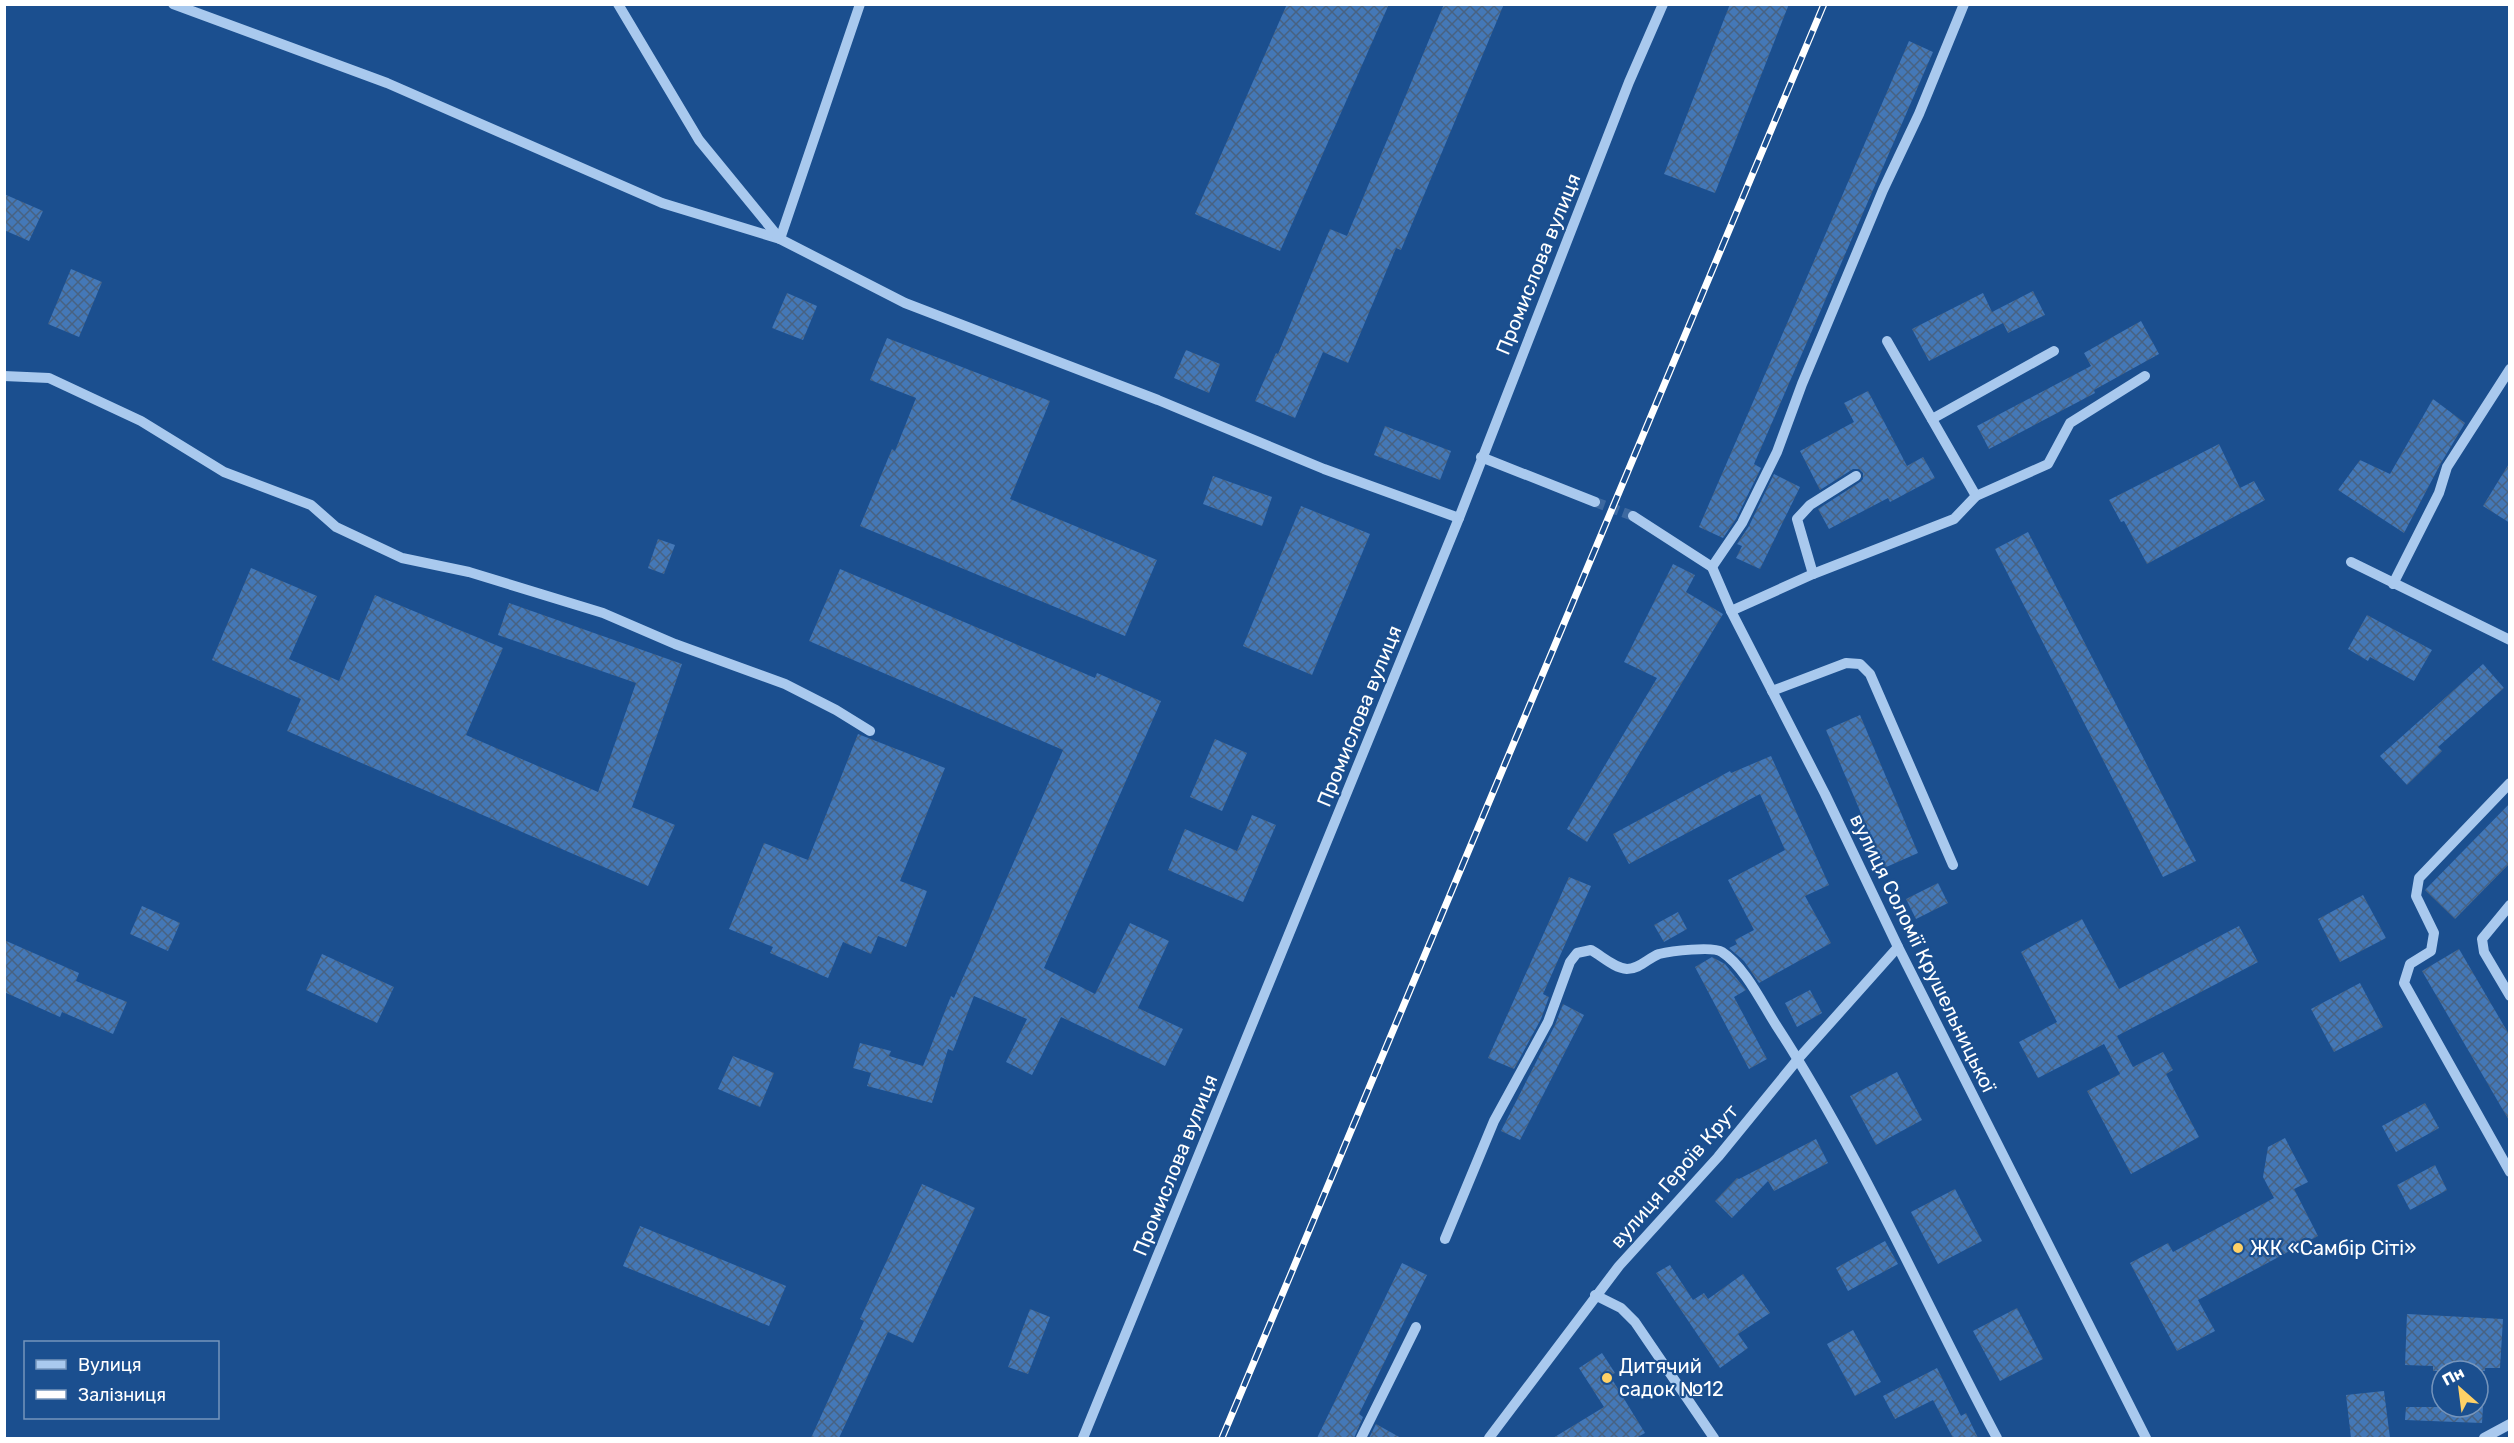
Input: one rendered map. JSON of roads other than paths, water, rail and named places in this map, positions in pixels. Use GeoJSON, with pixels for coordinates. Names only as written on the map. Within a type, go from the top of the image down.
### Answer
{"type":"FeatureCollection","features":[{"type":"Feature","properties":{"kind":"street"},"geometry":{"type":"LineString","coordinates":[[173,4],[387,83],[662,203],[780,239],[905,303],[1147,396],[1324,469],[1459,518]]}},
{"type":"Feature","properties":{"kind":"street"},"geometry":{"type":"LineString","coordinates":[[618,4],[699,140],[780,239]]}},
{"type":"Feature","properties":{"kind":"street"},"geometry":{"type":"LineString","coordinates":[[780,239],[860,4]]}},
{"type":"Feature","properties":{"kind":"street","name":"Промислова вулиця"},"geometry":{"type":"LineString","coordinates":[[1083,1438],[1459,518],[1629,82],[1663,4]]}},
{"type":"Feature","properties":{"kind":"street"},"geometry":{"type":"LineString","coordinates":[[1633,516],[1712,567],[1742,523],[1777,453],[1802,384],[1878,201],[1919,114],[1964,4]]}},
{"type":"Feature","properties":{"kind":"street"},"geometry":{"type":"LineString","coordinates":[[1887,341],[1976,496]]}},
{"type":"Feature","properties":{"kind":"street"},"geometry":{"type":"LineString","coordinates":[[1932,419],[2054,351]]}},
{"type":"Feature","properties":{"kind":"street"},"geometry":{"type":"LineString","coordinates":[[2393,584],[2439,493],[2447,467],[2510,369]]}},
{"type":"Feature","properties":{"kind":"street"},"geometry":{"type":"LineString","coordinates":[[4,376],[49,378],[141,421],[224,472],[311,505],[336,528],[402,558],[469,572],[603,613],[675,644],[786,684],[870,731]]}},
{"type":"Feature","properties":{"kind":"street"},"geometry":{"type":"LineString","coordinates":[[1731,611],[1813,574],[1954,519],[1976,496],[2048,464],[2070,423],[2145,376]]}},
{"type":"Feature","properties":{"kind":"street"},"geometry":{"type":"LineString","coordinates":[[1481,457],[1595,502]]}},
{"type":"Feature","properties":{"kind":"street"},"geometry":{"type":"LineString","coordinates":[[1813,574],[1797,519],[1810,505],[1856,476]]}},
{"type":"Feature","properties":{"kind":"street"},"geometry":{"type":"LineString","coordinates":[[2350,562],[2510,640]]}},
{"type":"Feature","properties":{"kind":"street","name":"вулиця Соломії Крушельницької"},"geometry":{"type":"LineString","coordinates":[[1712,567],[1731,611],[1825,794],[1898,947],[2146,1438]]}},
{"type":"Feature","properties":{"kind":"street"},"geometry":{"type":"LineString","coordinates":[[1772,691],[1846,663],[1860,664],[1870,674],[1953,865]]}},
{"type":"Feature","properties":{"kind":"street"},"geometry":{"type":"LineString","coordinates":[[2510,783],[2419,878],[2416,896],[2434,933],[2431,951],[2410,964],[2404,983],[2510,1172]]}},
{"type":"Feature","properties":{"kind":"street"},"geometry":{"type":"LineString","coordinates":[[2510,905],[2482,939],[2484,952],[2510,996]]}},
{"type":"Feature","properties":{"kind":"street","name":"вулиця Героїв Крут"},"geometry":{"type":"LineString","coordinates":[[1489,1438],[1619,1266],[1718,1157],[1798,1059],[1898,947]]}},
{"type":"Feature","properties":{"kind":"street"},"geometry":{"type":"LineString","coordinates":[[1445,1239],[1494,1121],[1548,1022],[1570,962],[1577,953],[1591,950],[1618,967],[1628,969],[1638,967],[1659,955],[1678,951],[1713,949],[1722,952],[1742,972],[1798,1059],[1849,1149],[1997,1438]]}},
{"type":"Feature","properties":{"kind":"street"},"geometry":{"type":"LineString","coordinates":[[1595,1295],[1621,1308],[1635,1322],[1714,1438]]}},
{"type":"Feature","properties":{"kind":"street"},"geometry":{"type":"LineString","coordinates":[[1361,1438],[1416,1327]]}},
{"type":"Feature","properties":{"kind":"street"},"geometry":{"type":"LineString","coordinates":[[2484,1438],[2510,1424]]}},
{"type":"Feature","properties":{"kind":"tunnel"},"geometry":{"type":"LineString","coordinates":[[1595,502],[1633,516]]}},
{"type":"Feature","properties":{"kind":"railway"},"geometry":{"type":"LineString","coordinates":[[1222,1438],[1824,4]]}},
{"type":"Feature","properties":{"kind":"place","name":"ЖК «Самбір Сіті»"},"geometry":{"type":"Point","coordinates":[2238,1248]}},
{"type":"Feature","properties":{"kind":"place","name":"Дитячий садок №12"},"geometry":{"type":"Point","coordinates":[1607,1378]}}]}
